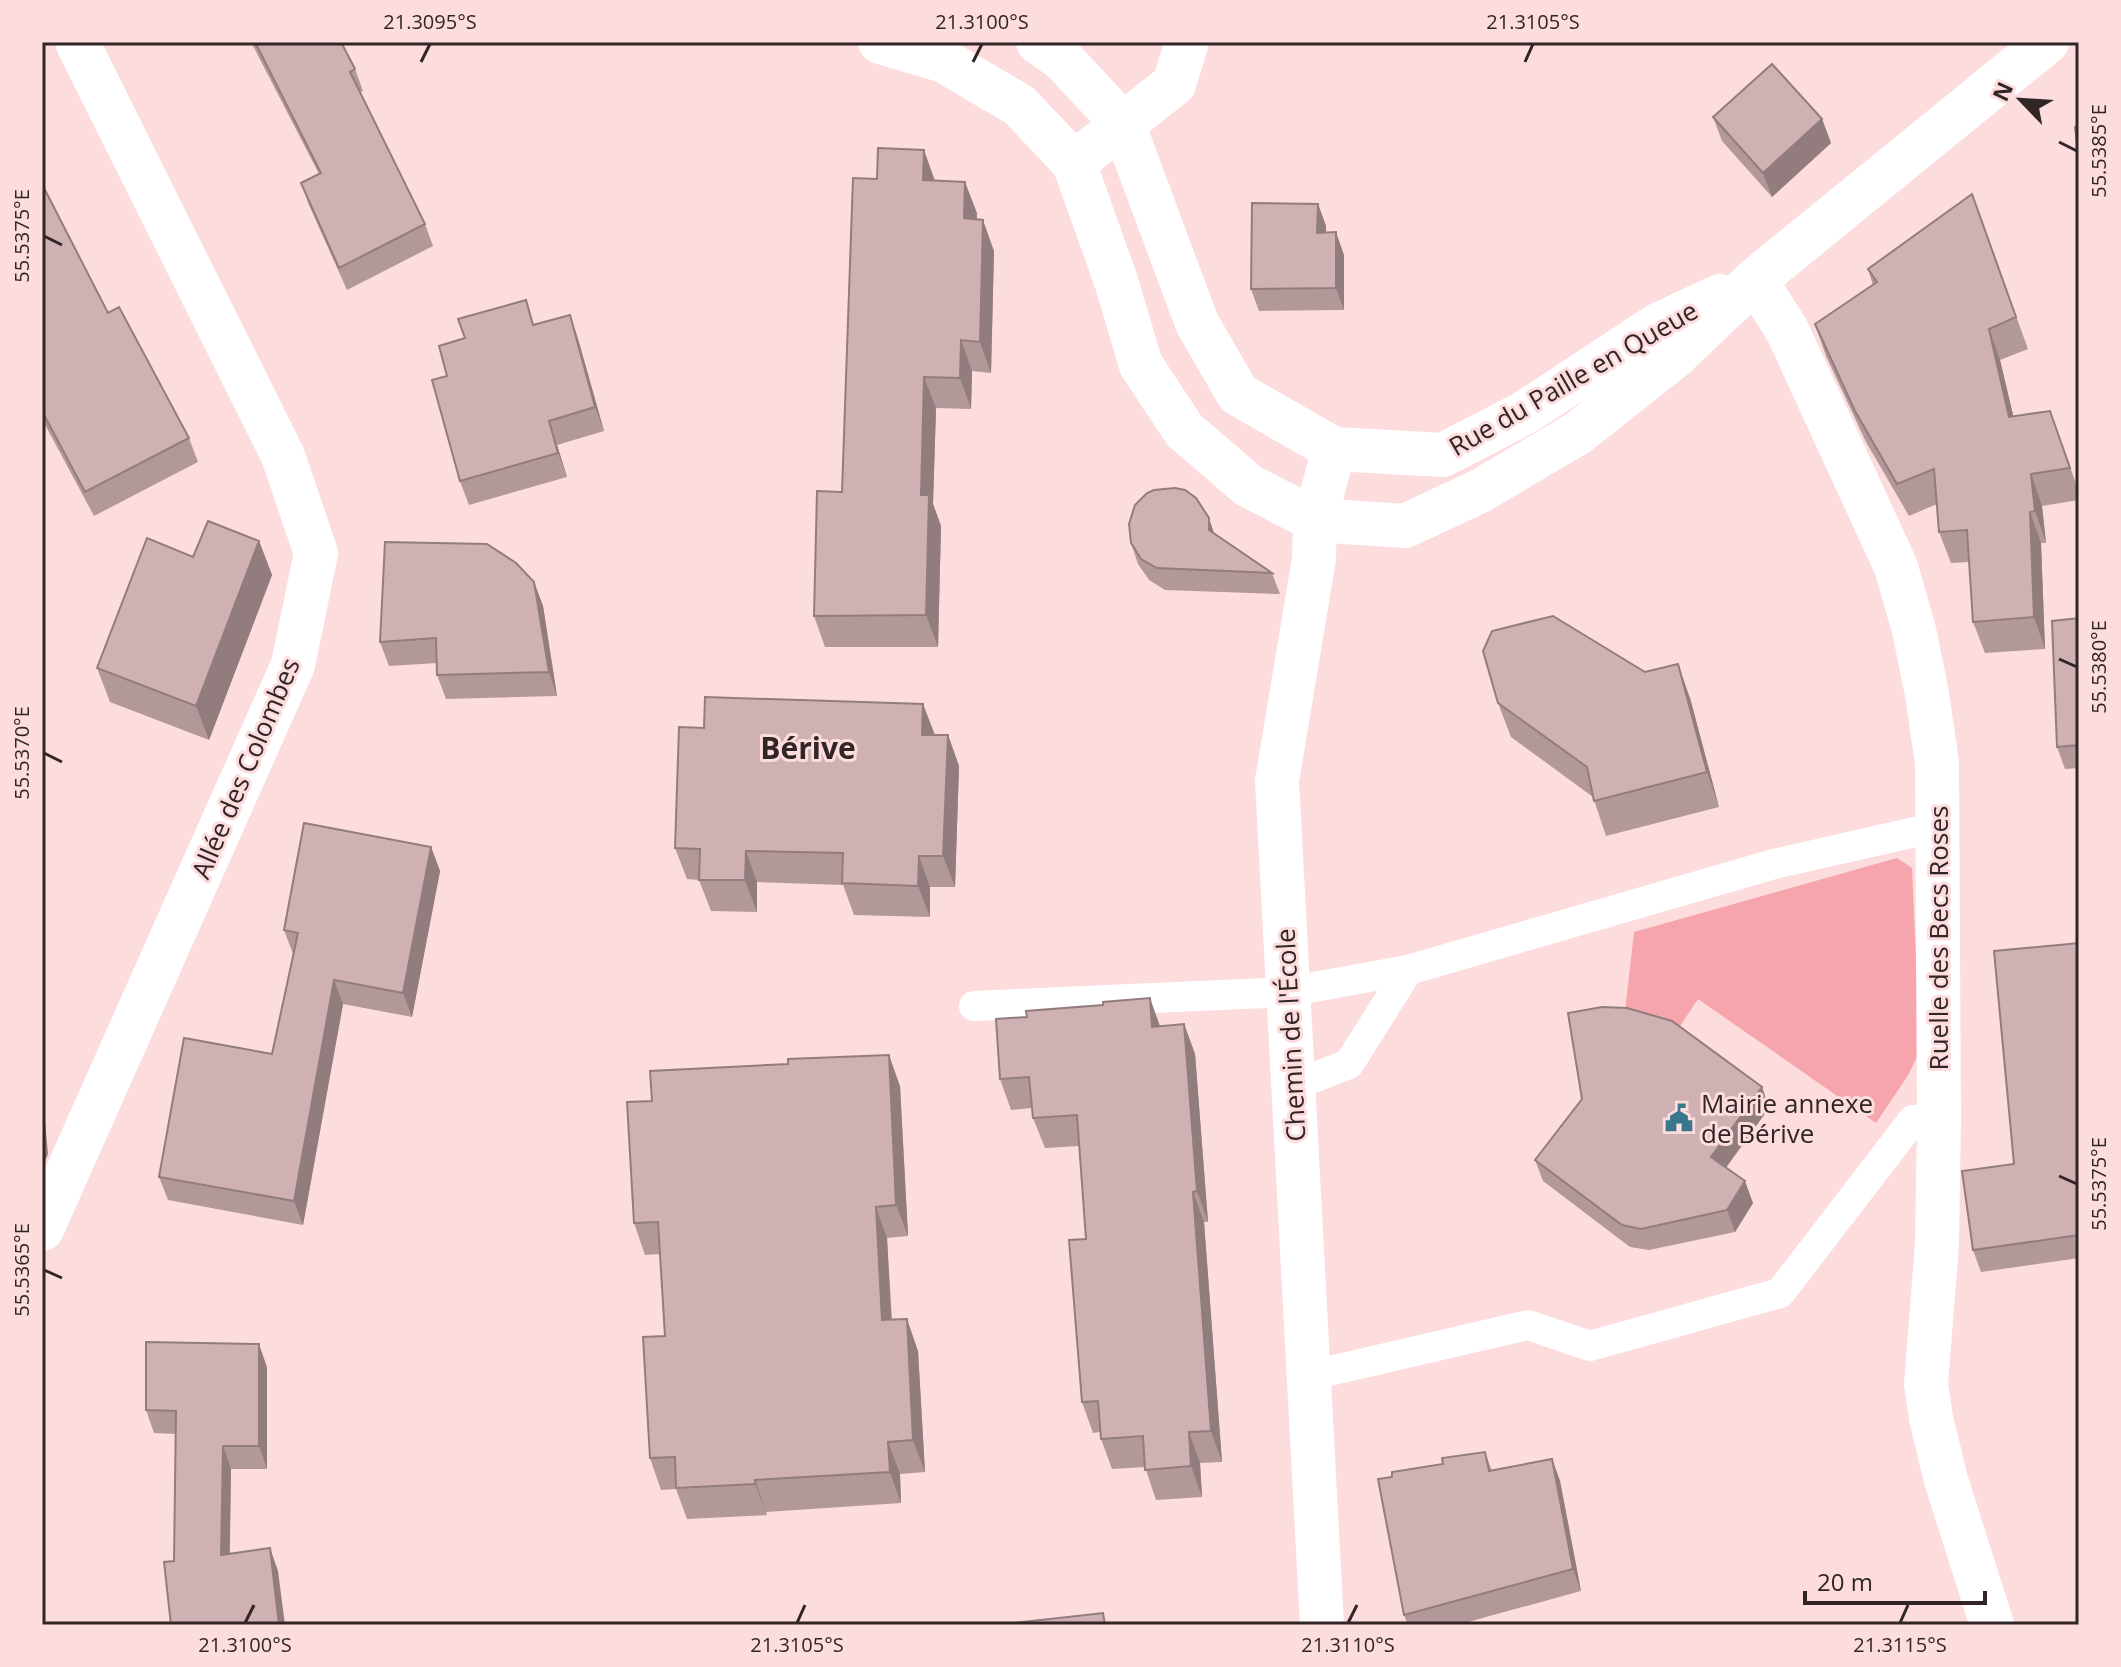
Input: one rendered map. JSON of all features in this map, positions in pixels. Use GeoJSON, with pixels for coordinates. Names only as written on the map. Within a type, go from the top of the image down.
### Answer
{"type":"FeatureCollection","features":[{"type":"Feature","properties":{"kind":"street","name":"Allée des Colombes"},"geometry":{"type":"LineString","coordinates":[[42,1229],[293,665],[316,553],[283,456],[77,42]]}},
{"type":"Feature","properties":{"kind":"street","name":"Rue du Paille en Queue"},"geometry":{"type":"LineString","coordinates":[[880,42],[944,61],[1019,105],[1074,163],[1116,281],[1141,365],[1184,430],[1249,486],[1315,520],[1405,526],[1480,491],[1578,433],[1674,357],[1755,280],[2047,42]]}},
{"type":"Feature","properties":{"kind":"street","name":"Rue du Paille en Queue"},"geometry":{"type":"LineString","coordinates":[[1038,42],[1062,59],[1123,124],[1197,323],[1238,394],[1334,449],[1443,455],[1524,413],[1658,325],[1755,280]]}},
{"type":"Feature","properties":{"kind":"street"},"geometry":{"type":"LineString","coordinates":[[1074,163],[1174,84],[1187,42]]}},
{"type":"Feature","properties":{"kind":"street","name":"Ruelle des Becs Roses"},"geometry":{"type":"LineString","coordinates":[[1755,280],[1787,330],[1896,567],[1914,630],[1927,694],[1937,763],[1939,1120],[1937,1244],[1926,1384],[1946,1480],[1992,1625]]}},
{"type":"Feature","properties":{"kind":"street","name":"Chemin de l'École"},"geometry":{"type":"LineString","coordinates":[[1322,1625],[1277,781],[1310,590],[1315,520],[1334,449]]}},
{"type":"Feature","properties":{"kind":"lane"},"geometry":{"type":"LineString","coordinates":[[974,1006],[1287,992],[1408,970],[1774,864],[1937,827]]}},
{"type":"Feature","properties":{"kind":"lane"},"geometry":{"type":"LineString","coordinates":[[1292,1086],[1349,1064],[1408,970]]}},
{"type":"Feature","properties":{"kind":"lane"},"geometry":{"type":"LineString","coordinates":[[1308,1376],[1528,1325],[1590,1346],[1780,1293],[1913,1120],[1939,1120]]}},
{"type":"Feature","properties":{"kind":"shaded area"},"geometry":{"type":"Polygon","coordinates":[[[1897,858],[1912,868],[1920,1051],[1907,1077],[1876,1123],[1698,999],[1671,1040],[1623,1029],[1634,932],[1897,858]]]}},
{"type":"Feature","properties":{"kind":"building"},"geometry":{"type":"Polygon","coordinates":[[[255,42],[341,42],[355,69],[350,72],[425,224],[339,268],[301,183],[321,173],[255,42]]]}},
{"type":"Feature","properties":{"kind":"building"},"geometry":{"type":"Polygon","coordinates":[[[1772,64],[1822,119],[1763,173],[1713,117],[1772,64]]]}},
{"type":"Feature","properties":{"kind":"building"},"geometry":{"type":"Polygon","coordinates":[[[2079,126],[2079,159],[2075,127],[2079,126]]]}},
{"type":"Feature","properties":{"kind":"building"},"geometry":{"type":"Polygon","coordinates":[[[878,148],[924,150],[923,180],[965,182],[964,218],[983,220],[980,342],[961,340],[960,378],[924,377],[921,495],[929,495],[926,615],[814,616],[817,491],[842,492],[853,178],[877,179],[878,148]]]}},
{"type":"Feature","properties":{"kind":"building"},"geometry":{"type":"Polygon","coordinates":[[[42,184],[108,313],[119,307],[189,438],[85,492],[42,411],[42,184]]]}},
{"type":"Feature","properties":{"kind":"building"},"geometry":{"type":"Polygon","coordinates":[[[1972,194],[2016,317],[1989,329],[2009,417],[2050,411],[2070,468],[2031,474],[2035,511],[2030,512],[2034,617],[1973,622],[1967,530],[1939,532],[1934,469],[1897,484],[1855,411],[1815,324],[1877,282],[1868,269],[1972,194]]]}},
{"type":"Feature","properties":{"kind":"building"},"geometry":{"type":"Polygon","coordinates":[[[1252,203],[1318,204],[1317,233],[1336,232],[1336,288],[1251,289],[1252,203]]]}},
{"type":"Feature","properties":{"kind":"building"},"geometry":{"type":"Polygon","coordinates":[[[526,300],[533,325],[570,315],[595,407],[549,421],[558,453],[460,481],[432,380],[447,376],[439,346],[465,338],[458,319],[526,300]]]}},
{"type":"Feature","properties":{"kind":"building"},"geometry":{"type":"Polygon","coordinates":[[[1154,490],[1185,490],[1196,498],[1209,518],[1209,530],[1272,573],[1157,568],[1141,559],[1131,543],[1129,524],[1135,505],[1154,490]]]}},
{"type":"Feature","properties":{"kind":"building"},"geometry":{"type":"Polygon","coordinates":[[[208,521],[259,541],[196,706],[97,668],[147,538],[193,557],[208,521]]]}},
{"type":"Feature","properties":{"kind":"building"},"geometry":{"type":"Polygon","coordinates":[[[385,542],[487,544],[516,563],[534,582],[549,672],[437,675],[436,638],[380,642],[385,542]]]}},
{"type":"Feature","properties":{"kind":"building"},"geometry":{"type":"Polygon","coordinates":[[[1553,616],[1645,672],[1678,664],[1707,772],[1594,801],[1587,767],[1498,703],[1483,651],[1492,631],[1553,616]]]}},
{"type":"Feature","properties":{"kind":"building"},"geometry":{"type":"Polygon","coordinates":[[[2079,618],[2079,745],[2057,747],[2052,621],[2079,618]]]}},
{"type":"Feature","properties":{"kind":"building"},"geometry":{"type":"Polygon","coordinates":[[[705,697],[923,704],[922,735],[948,735],[943,856],[919,856],[918,886],[842,883],[843,853],[746,851],[745,880],[699,880],[700,849],[675,848],[679,727],[704,728],[705,697]]]}},
{"type":"Feature","properties":{"kind":"building"},"geometry":{"type":"Polygon","coordinates":[[[304,823],[431,847],[403,993],[334,980],[294,1201],[159,1177],[184,1038],[272,1054],[298,933],[284,930],[304,823]]]}},
{"type":"Feature","properties":{"kind":"building"},"geometry":{"type":"Polygon","coordinates":[[[2079,943],[2079,1235],[1973,1250],[1962,1171],[2014,1164],[1994,951],[2079,943]]]}},
{"type":"Feature","properties":{"kind":"building"},"geometry":{"type":"Polygon","coordinates":[[[1150,998],[1152,1027],[1184,1024],[1211,1431],[1189,1432],[1191,1466],[1145,1470],[1143,1436],[1101,1439],[1098,1401],[1082,1402],[1069,1240],[1086,1239],[1077,1115],[1033,1118],[1029,1077],[1000,1079],[996,1019],[1027,1017],[1026,1011],[1150,998]]]}},
{"type":"Feature","properties":{"kind":"building"},"geometry":{"type":"Polygon","coordinates":[[[1602,1007],[1627,1008],[1672,1021],[1762,1087],[1711,1157],[1745,1181],[1727,1210],[1641,1229],[1622,1225],[1535,1160],[1582,1099],[1568,1013],[1602,1007]]]}},
{"type":"Feature","properties":{"kind":"building"},"geometry":{"type":"Polygon","coordinates":[[[889,1055],[896,1205],[876,1207],[882,1320],[907,1319],[913,1440],[888,1442],[890,1472],[676,1488],[675,1457],[650,1458],[643,1337],[665,1336],[658,1222],[634,1223],[627,1102],[652,1101],[650,1071],[788,1064],[788,1059],[889,1055]]]}},
{"type":"Feature","properties":{"kind":"building"},"geometry":{"type":"Polygon","coordinates":[[[146,1342],[259,1344],[259,1446],[223,1446],[221,1555],[270,1548],[279,1625],[171,1625],[164,1562],[174,1561],[176,1411],[146,1410],[146,1342]]]}},
{"type":"Feature","properties":{"kind":"building"},"geometry":{"type":"Polygon","coordinates":[[[1485,1452],[1489,1471],[1552,1459],[1573,1569],[1404,1615],[1378,1479],[1392,1477],[1392,1472],[1443,1464],[1442,1458],[1485,1452]]]}},
{"type":"Feature","properties":{"kind":"building"},"geometry":{"type":"Polygon","coordinates":[[[1103,1613],[1105,1625],[997,1625],[1103,1613]]]}},
{"type":"Feature","properties":{"kind":"place","name":"Mairie annexe de Bérive"},"geometry":{"type":"Point","coordinates":[1679,1118]}},
{"type":"Feature","properties":{"kind":"district","name":"Bérive"},"geometry":{"type":"Point","coordinates":[808,747]}}]}
